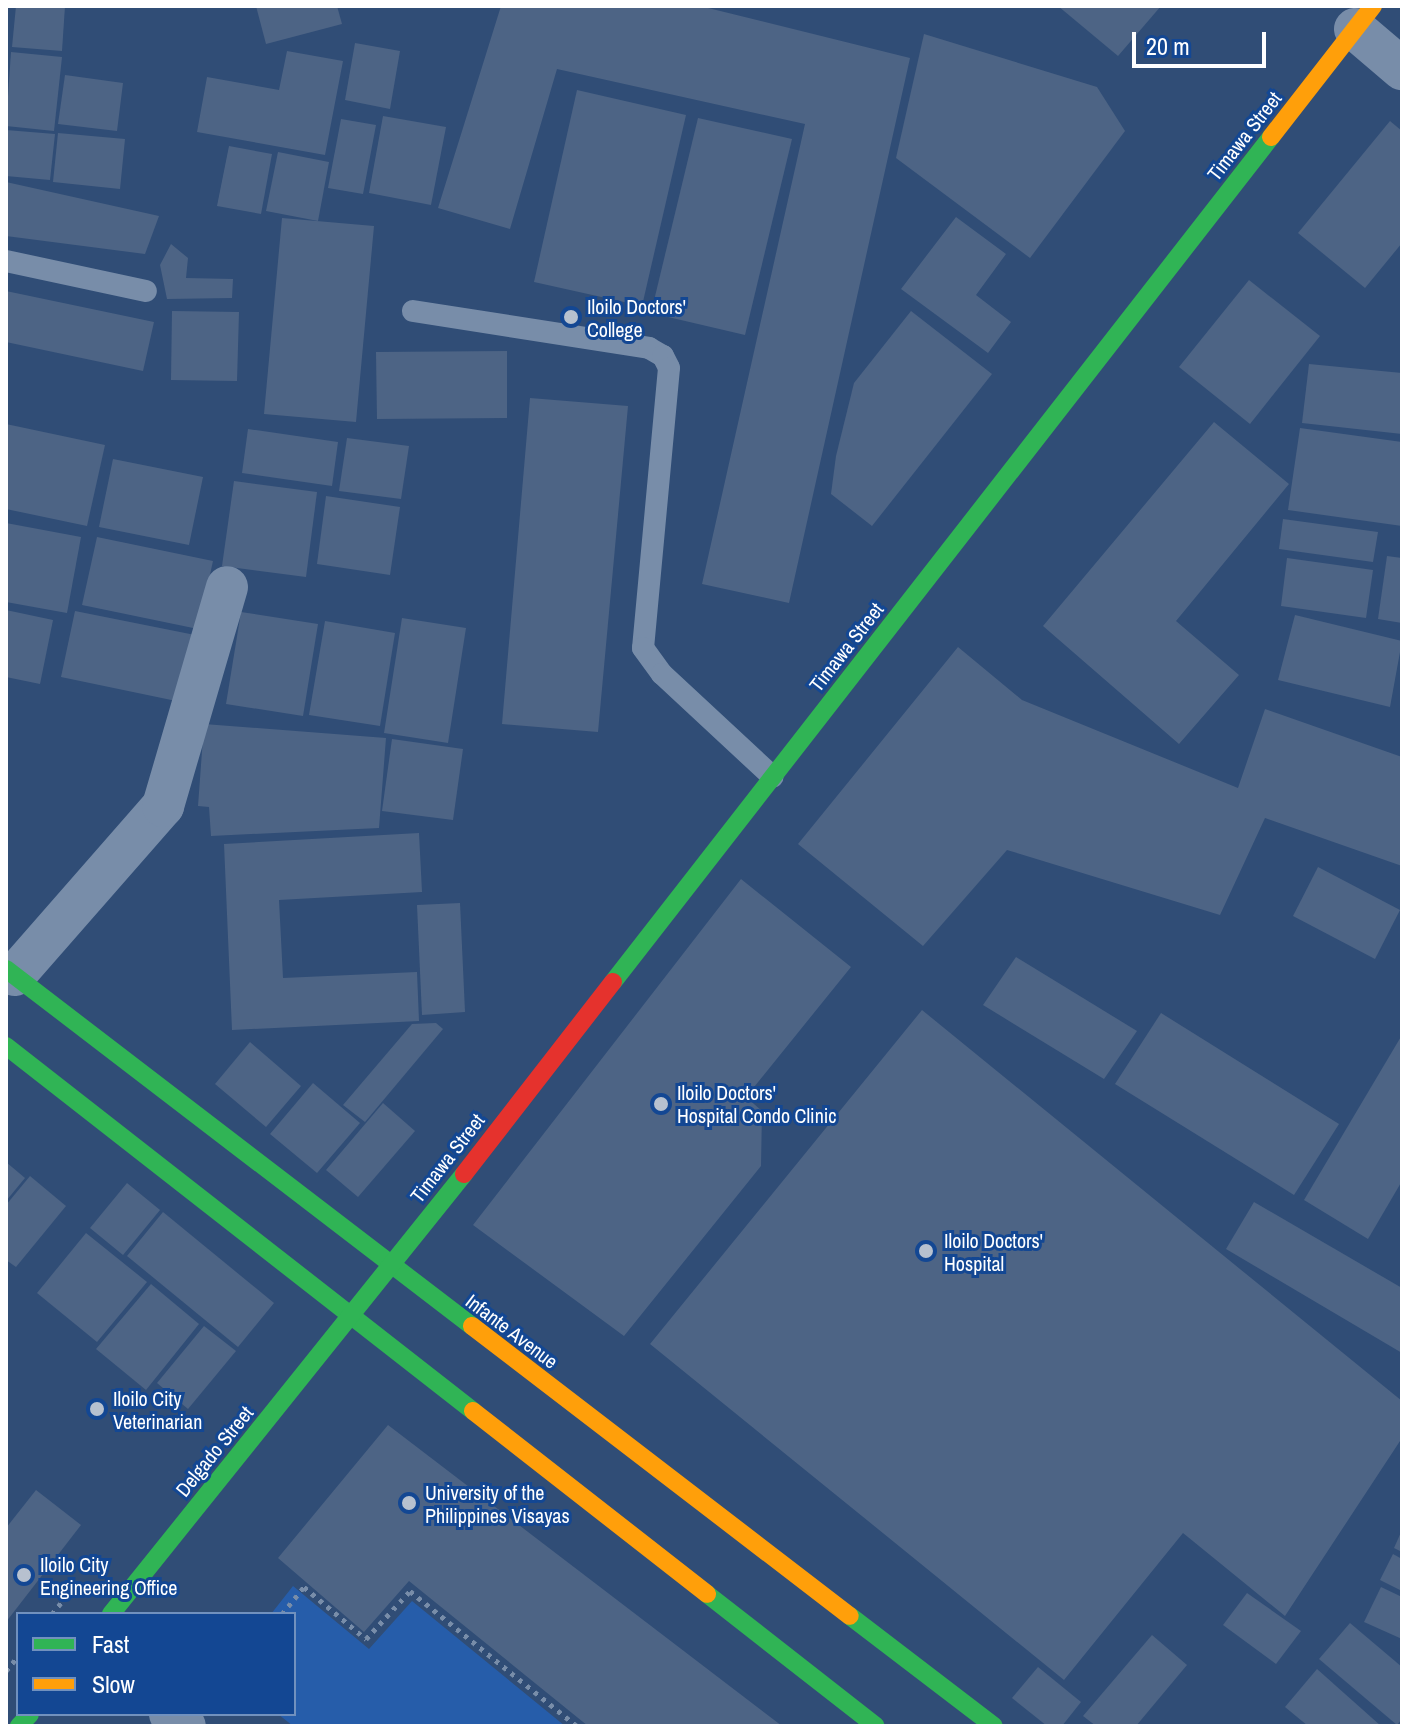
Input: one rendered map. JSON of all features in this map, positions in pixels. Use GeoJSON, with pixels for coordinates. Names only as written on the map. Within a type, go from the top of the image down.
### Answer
{"type":"FeatureCollection","features":[{"type":"Feature","properties":{"kind":"main road","name":"Timawa Street"},"geometry":{"type":"LineString","coordinates":[[353,1316],[1364,18]]}},
{"type":"Feature","properties":{"kind":"main road","name":"Infante Avenue"},"geometry":{"type":"LineString","coordinates":[[10,972],[390,1266],[592,1428],[994,1726]]}},
{"type":"Feature","properties":{"kind":"main road"},"geometry":{"type":"LineString","coordinates":[[6,1046],[353,1316],[559,1468],[876,1726]]}},
{"type":"Feature","properties":{"kind":"main road","name":"Delgado Street"},"geometry":{"type":"LineString","coordinates":[[113,1612],[353,1316]]}},
{"type":"Feature","properties":{"kind":"street"},"geometry":{"type":"LineString","coordinates":[[1364,18],[1402,69]]}},
{"type":"Feature","properties":{"kind":"street"},"geometry":{"type":"LineString","coordinates":[[10,972],[163,806],[227,587]]}},
{"type":"Feature","properties":{"kind":"lane"},"geometry":{"type":"LineString","coordinates":[[6,261],[146,291]]}},
{"type":"Feature","properties":{"kind":"lane"},"geometry":{"type":"LineString","coordinates":[[413,311],[649,348],[663,356],[669,368],[643,648],[662,674],[773,777]]}},
{"type":"Feature","properties":{"kind":"path"},"geometry":{"type":"LineString","coordinates":[[284,1612],[304,1587],[366,1639],[410,1591],[577,1726]]}},
{"type":"Feature","properties":{"kind":"shaded area"},"geometry":{"type":"Polygon","coordinates":[[[293,1586],[369,1649],[412,1601],[565,1726],[293,1726],[280,1716],[296,1716],[296,1612],[273,1612],[293,1586]]]}},
{"type":"Feature","properties":{"kind":"building"},"geometry":{"type":"Polygon","coordinates":[[[16,6],[65,6],[62,51],[12,47],[16,6]]]}},
{"type":"Feature","properties":{"kind":"building"},"geometry":{"type":"Polygon","coordinates":[[[256,6],[337,6],[342,24],[266,44],[256,6]]]}},
{"type":"Feature","properties":{"kind":"building"},"geometry":{"type":"Polygon","coordinates":[[[501,6],[700,6],[910,58],[789,603],[702,584],[805,124],[557,69],[510,229],[438,208],[501,6]]]}},
{"type":"Feature","properties":{"kind":"building"},"geometry":{"type":"Polygon","coordinates":[[[1058,6],[1161,6],[1118,56],[1058,6]]]}},
{"type":"Feature","properties":{"kind":"building"},"geometry":{"type":"Polygon","coordinates":[[[924,34],[1097,87],[1125,131],[1030,258],[896,158],[924,34]]]}},
{"type":"Feature","properties":{"kind":"building"},"geometry":{"type":"Polygon","coordinates":[[[355,43],[400,51],[390,109],[345,100],[355,43]]]}},
{"type":"Feature","properties":{"kind":"building"},"geometry":{"type":"Polygon","coordinates":[[[287,51],[343,61],[325,155],[197,132],[207,77],[279,90],[287,51]]]}},
{"type":"Feature","properties":{"kind":"building"},"geometry":{"type":"Polygon","coordinates":[[[11,52],[62,57],[54,131],[6,126],[11,52]]]}},
{"type":"Feature","properties":{"kind":"building"},"geometry":{"type":"Polygon","coordinates":[[[65,75],[123,83],[117,131],[58,124],[65,75]]]}},
{"type":"Feature","properties":{"kind":"building"},"geometry":{"type":"Polygon","coordinates":[[[577,90],[686,115],[642,306],[534,282],[577,90]]]}},
{"type":"Feature","properties":{"kind":"building"},"geometry":{"type":"Polygon","coordinates":[[[383,116],[446,127],[431,205],[369,193],[383,116]]]}},
{"type":"Feature","properties":{"kind":"building"},"geometry":{"type":"Polygon","coordinates":[[[698,118],[792,139],[745,335],[651,313],[698,118]]]}},
{"type":"Feature","properties":{"kind":"building"},"geometry":{"type":"Polygon","coordinates":[[[341,119],[376,125],[363,194],[328,188],[341,119]]]}},
{"type":"Feature","properties":{"kind":"building"},"geometry":{"type":"Polygon","coordinates":[[[1390,121],[1402,131],[1402,243],[1365,288],[1298,233],[1390,121]]]}},
{"type":"Feature","properties":{"kind":"building"},"geometry":{"type":"Polygon","coordinates":[[[6,130],[55,134],[50,180],[6,176],[6,130]]]}},
{"type":"Feature","properties":{"kind":"building"},"geometry":{"type":"Polygon","coordinates":[[[58,133],[125,139],[120,189],[53,182],[58,133]]]}},
{"type":"Feature","properties":{"kind":"building"},"geometry":{"type":"Polygon","coordinates":[[[229,146],[272,154],[261,214],[217,206],[229,146]]]}},
{"type":"Feature","properties":{"kind":"building"},"geometry":{"type":"Polygon","coordinates":[[[278,152],[329,162],[318,221],[266,211],[278,152]]]}},
{"type":"Feature","properties":{"kind":"building"},"geometry":{"type":"Polygon","coordinates":[[[6,182],[159,216],[145,254],[6,236],[6,182]]]}},
{"type":"Feature","properties":{"kind":"building"},"geometry":{"type":"Polygon","coordinates":[[[956,217],[1006,254],[976,295],[1011,322],[988,353],[901,289],[956,217]]]}},
{"type":"Feature","properties":{"kind":"building"},"geometry":{"type":"Polygon","coordinates":[[[282,218],[374,226],[356,422],[264,414],[282,218]]]}},
{"type":"Feature","properties":{"kind":"building"},"geometry":{"type":"Polygon","coordinates":[[[171,244],[188,258],[186,278],[233,279],[232,298],[167,299],[160,265],[171,244]]]}},
{"type":"Feature","properties":{"kind":"building"},"geometry":{"type":"Polygon","coordinates":[[[1249,280],[1320,336],[1250,424],[1179,367],[1249,280]]]}},
{"type":"Feature","properties":{"kind":"building"},"geometry":{"type":"Polygon","coordinates":[[[6,291],[154,322],[143,371],[6,342],[6,291]]]}},
{"type":"Feature","properties":{"kind":"building"},"geometry":{"type":"Polygon","coordinates":[[[172,311],[239,312],[237,381],[171,380],[172,311]]]}},
{"type":"Feature","properties":{"kind":"building"},"geometry":{"type":"Polygon","coordinates":[[[911,311],[992,374],[872,526],[831,494],[836,456],[854,383],[911,311]]]}},
{"type":"Feature","properties":{"kind":"building"},"geometry":{"type":"Polygon","coordinates":[[[507,351],[507,418],[377,419],[376,352],[507,351]]]}},
{"type":"Feature","properties":{"kind":"building"},"geometry":{"type":"Polygon","coordinates":[[[1309,364],[1402,373],[1402,434],[1302,423],[1309,364]]]}},
{"type":"Feature","properties":{"kind":"building"},"geometry":{"type":"Polygon","coordinates":[[[530,398],[628,406],[598,732],[502,724],[530,398]]]}},
{"type":"Feature","properties":{"kind":"building"},"geometry":{"type":"Polygon","coordinates":[[[1214,422],[1289,484],[1176,621],[1239,675],[1179,744],[1043,626],[1214,422]]]}},
{"type":"Feature","properties":{"kind":"building"},"geometry":{"type":"Polygon","coordinates":[[[6,424],[105,445],[87,526],[6,509],[6,424]]]}},
{"type":"Feature","properties":{"kind":"building"},"geometry":{"type":"Polygon","coordinates":[[[1300,428],[1402,442],[1402,526],[1288,510],[1300,428]]]}},
{"type":"Feature","properties":{"kind":"building"},"geometry":{"type":"Polygon","coordinates":[[[248,429],[338,442],[332,486],[242,473],[248,429]]]}},
{"type":"Feature","properties":{"kind":"building"},"geometry":{"type":"Polygon","coordinates":[[[347,438],[409,446],[401,499],[339,491],[347,438]]]}},
{"type":"Feature","properties":{"kind":"building"},"geometry":{"type":"Polygon","coordinates":[[[113,459],[203,477],[189,545],[99,527],[113,459]]]}},
{"type":"Feature","properties":{"kind":"building"},"geometry":{"type":"Polygon","coordinates":[[[234,481],[317,492],[306,577],[222,566],[234,481]]]}},
{"type":"Feature","properties":{"kind":"building"},"geometry":{"type":"Polygon","coordinates":[[[326,496],[400,507],[390,575],[317,564],[326,496]]]}},
{"type":"Feature","properties":{"kind":"building"},"geometry":{"type":"Polygon","coordinates":[[[1283,519],[1378,532],[1373,562],[1279,549],[1283,519]]]}},
{"type":"Feature","properties":{"kind":"building"},"geometry":{"type":"Polygon","coordinates":[[[6,523],[81,537],[67,613],[6,602],[6,523]]]}},
{"type":"Feature","properties":{"kind":"building"},"geometry":{"type":"Polygon","coordinates":[[[97,537],[213,561],[198,629],[82,605],[97,537]]]}},
{"type":"Feature","properties":{"kind":"building"},"geometry":{"type":"Polygon","coordinates":[[[1387,556],[1402,558],[1402,623],[1378,619],[1387,556]]]}},
{"type":"Feature","properties":{"kind":"building"},"geometry":{"type":"Polygon","coordinates":[[[1287,558],[1373,570],[1366,618],[1281,606],[1287,558]]]}},
{"type":"Feature","properties":{"kind":"building"},"geometry":{"type":"Polygon","coordinates":[[[6,610],[53,620],[40,684],[6,677],[6,610]]]}},
{"type":"Feature","properties":{"kind":"building"},"geometry":{"type":"Polygon","coordinates":[[[75,611],[195,635],[181,702],[61,677],[75,611]]]}},
{"type":"Feature","properties":{"kind":"building"},"geometry":{"type":"Polygon","coordinates":[[[241,612],[318,624],[303,716],[226,704],[241,612]]]}},
{"type":"Feature","properties":{"kind":"building"},"geometry":{"type":"Polygon","coordinates":[[[1295,615],[1402,641],[1390,707],[1278,680],[1295,615]]]}},
{"type":"Feature","properties":{"kind":"building"},"geometry":{"type":"Polygon","coordinates":[[[402,618],[466,628],[448,743],[384,733],[402,618]]]}},
{"type":"Feature","properties":{"kind":"building"},"geometry":{"type":"Polygon","coordinates":[[[325,621],[395,633],[380,726],[309,715],[325,621]]]}},
{"type":"Feature","properties":{"kind":"building"},"geometry":{"type":"Polygon","coordinates":[[[958,647],[1022,700],[1238,788],[1265,709],[1402,757],[1402,866],[1265,818],[1220,915],[1007,850],[923,946],[798,844],[958,647]]]}},
{"type":"Feature","properties":{"kind":"building"},"geometry":{"type":"Polygon","coordinates":[[[204,724],[386,738],[379,828],[211,836],[209,807],[198,806],[204,724]]]}},
{"type":"Feature","properties":{"kind":"building"},"geometry":{"type":"Polygon","coordinates":[[[392,739],[463,749],[453,820],[382,811],[392,739]]]}},
{"type":"Feature","properties":{"kind":"building"},"geometry":{"type":"Polygon","coordinates":[[[419,833],[422,892],[279,900],[283,978],[417,972],[419,1021],[232,1030],[224,844],[419,833]]]}},
{"type":"Feature","properties":{"kind":"building"},"geometry":{"type":"Polygon","coordinates":[[[1318,867],[1400,910],[1375,959],[1293,916],[1318,867]]]}},
{"type":"Feature","properties":{"kind":"building","name":"Iloilo Doctors' Hospital Condo Clinic"},"geometry":{"type":"Polygon","coordinates":[[[741,879],[851,967],[746,1097],[762,1111],[761,1166],[624,1336],[473,1225],[741,879]]]}},
{"type":"Feature","properties":{"kind":"building"},"geometry":{"type":"Polygon","coordinates":[[[460,903],[465,1012],[422,1015],[417,905],[460,903]]]}},
{"type":"Feature","properties":{"kind":"building"},"geometry":{"type":"Polygon","coordinates":[[[1016,957],[1137,1031],[1104,1079],[983,1005],[1016,957]]]}},
{"type":"Feature","properties":{"kind":"building","name":"Iloilo Doctors' Hospital"},"geometry":{"type":"Polygon","coordinates":[[[922,1010],[1402,1401],[1402,1438],[1285,1616],[1183,1533],[1064,1680],[650,1344],[922,1010]]]}},
{"type":"Feature","properties":{"kind":"building"},"geometry":{"type":"Polygon","coordinates":[[[1161,1013],[1339,1124],[1294,1195],[1115,1084],[1161,1013]]]}},
{"type":"Feature","properties":{"kind":"building"},"geometry":{"type":"Polygon","coordinates":[[[436,1023],[443,1029],[365,1122],[343,1105],[412,1024],[436,1023]]]}},
{"type":"Feature","properties":{"kind":"building"},"geometry":{"type":"Polygon","coordinates":[[[1402,1035],[1402,1181],[1368,1239],[1304,1200],[1402,1035]]]}},
{"type":"Feature","properties":{"kind":"building"},"geometry":{"type":"Polygon","coordinates":[[[250,1042],[301,1086],[266,1127],[215,1084],[250,1042]]]}},
{"type":"Feature","properties":{"kind":"building"},"geometry":{"type":"Polygon","coordinates":[[[313,1083],[360,1123],[317,1173],[270,1134],[313,1083]]]}},
{"type":"Feature","properties":{"kind":"building"},"geometry":{"type":"Polygon","coordinates":[[[383,1103],[415,1131],[358,1197],[326,1170],[383,1103]]]}},
{"type":"Feature","properties":{"kind":"building"},"geometry":{"type":"Polygon","coordinates":[[[6,1162],[25,1178],[6,1201],[6,1162]]]}},
{"type":"Feature","properties":{"kind":"building"},"geometry":{"type":"Polygon","coordinates":[[[30,1176],[66,1206],[16,1267],[6,1260],[6,1205],[30,1176]]]}},
{"type":"Feature","properties":{"kind":"building"},"geometry":{"type":"Polygon","coordinates":[[[127,1183],[160,1210],[123,1255],[90,1228],[127,1183]]]}},
{"type":"Feature","properties":{"kind":"building"},"geometry":{"type":"Polygon","coordinates":[[[1254,1202],[1402,1288],[1402,1353],[1226,1249],[1254,1202]]]}},
{"type":"Feature","properties":{"kind":"building"},"geometry":{"type":"Polygon","coordinates":[[[163,1212],[274,1303],[238,1347],[127,1256],[163,1212]]]}},
{"type":"Feature","properties":{"kind":"building"},"geometry":{"type":"Polygon","coordinates":[[[86,1233],[147,1282],[97,1342],[37,1293],[86,1233]]]}},
{"type":"Feature","properties":{"kind":"building"},"geometry":{"type":"Polygon","coordinates":[[[151,1284],[199,1324],[146,1390],[96,1349],[151,1284]]]}},
{"type":"Feature","properties":{"kind":"building"},"geometry":{"type":"Polygon","coordinates":[[[204,1326],[236,1351],[188,1409],[157,1383],[204,1326]]]}},
{"type":"Feature","properties":{"kind":"building"},"geometry":{"type":"Polygon","coordinates":[[[388,1425],[782,1726],[588,1726],[409,1581],[364,1632],[278,1558],[388,1425]]]}},
{"type":"Feature","properties":{"kind":"building","name":"Iloilo City Engineering Office"},"geometry":{"type":"Polygon","coordinates":[[[36,1490],[81,1525],[6,1622],[6,1528],[36,1490]]]}},
{"type":"Feature","properties":{"kind":"building"},"geometry":{"type":"Polygon","coordinates":[[[1402,1530],[1402,1552],[1394,1548],[1402,1530]]]}},
{"type":"Feature","properties":{"kind":"building"},"geometry":{"type":"Polygon","coordinates":[[[1393,1554],[1402,1559],[1402,1591],[1380,1580],[1393,1554]]]}},
{"type":"Feature","properties":{"kind":"building"},"geometry":{"type":"Polygon","coordinates":[[[1381,1587],[1402,1597],[1402,1639],[1364,1622],[1381,1587]]]}},
{"type":"Feature","properties":{"kind":"building"},"geometry":{"type":"Polygon","coordinates":[[[1247,1593],[1301,1631],[1276,1664],[1223,1625],[1247,1593]]]}},
{"type":"Feature","properties":{"kind":"building"},"geometry":{"type":"Polygon","coordinates":[[[1350,1623],[1402,1667],[1402,1719],[1397,1725],[1319,1659],[1350,1623]]]}},
{"type":"Feature","properties":{"kind":"building"},"geometry":{"type":"Polygon","coordinates":[[[1152,1635],[1187,1665],[1136,1726],[1096,1726],[1083,1716],[1152,1635]]]}},
{"type":"Feature","properties":{"kind":"building"},"geometry":{"type":"Polygon","coordinates":[[[1038,1667],[1081,1702],[1062,1726],[1047,1726],[1012,1698],[1038,1667]]]}},
{"type":"Feature","properties":{"kind":"building"},"geometry":{"type":"Polygon","coordinates":[[[1317,1669],[1381,1726],[1308,1726],[1285,1707],[1317,1669]]]}},
{"type":"Feature","properties":{"kind":"traffic: fast"},"geometry":{"type":"LineString","coordinates":[[613,982],[1271,137]]}},
{"type":"Feature","properties":{"kind":"traffic: fast"},"geometry":{"type":"LineString","coordinates":[[6,969],[472,1326]]}},
{"type":"Feature","properties":{"kind":"traffic: fast"},"geometry":{"type":"LineString","coordinates":[[6,1046],[473,1411]]}},
{"type":"Feature","properties":{"kind":"traffic: fast"},"geometry":{"type":"LineString","coordinates":[[113,1612],[464,1174]]}},
{"type":"Feature","properties":{"kind":"traffic: fast"},"geometry":{"type":"LineString","coordinates":[[707,1594],[876,1726]]}},
{"type":"Feature","properties":{"kind":"traffic: fast"},"geometry":{"type":"LineString","coordinates":[[850,1616],[994,1726]]}},
{"type":"Feature","properties":{"kind":"traffic: fast"},"geometry":{"type":"LineString","coordinates":[[19,1726],[28,1716]]}},
{"type":"Feature","properties":{"kind":"traffic: slow"},"geometry":{"type":"LineString","coordinates":[[1271,137],[1373,6]]}},
{"type":"Feature","properties":{"kind":"traffic: slow"},"geometry":{"type":"LineString","coordinates":[[472,1326],[850,1616]]}},
{"type":"Feature","properties":{"kind":"traffic: slow"},"geometry":{"type":"LineString","coordinates":[[473,1411],[707,1594]]}},
{"type":"Feature","properties":{"kind":"traffic: jam"},"geometry":{"type":"LineString","coordinates":[[464,1174],[613,982]]}},
{"type":"Feature","properties":{"kind":"place","name":"Iloilo Doctors' College"},"geometry":{"type":"Point","coordinates":[571,317]}},
{"type":"Feature","properties":{"kind":"place","name":"Iloilo Doctors' Hospital Condo Clinic"},"geometry":{"type":"Point","coordinates":[661,1104]}},
{"type":"Feature","properties":{"kind":"place","name":"Iloilo Doctors' Hospital"},"geometry":{"type":"Point","coordinates":[926,1251]}},
{"type":"Feature","properties":{"kind":"place","name":"Iloilo City Veterinarian"},"geometry":{"type":"Point","coordinates":[97,1409]}},
{"type":"Feature","properties":{"kind":"place","name":"University of the Philippines Visayas"},"geometry":{"type":"Point","coordinates":[409,1503]}},
{"type":"Feature","properties":{"kind":"place","name":"Iloilo City Engineering Office"},"geometry":{"type":"Point","coordinates":[24,1575]}}]}
